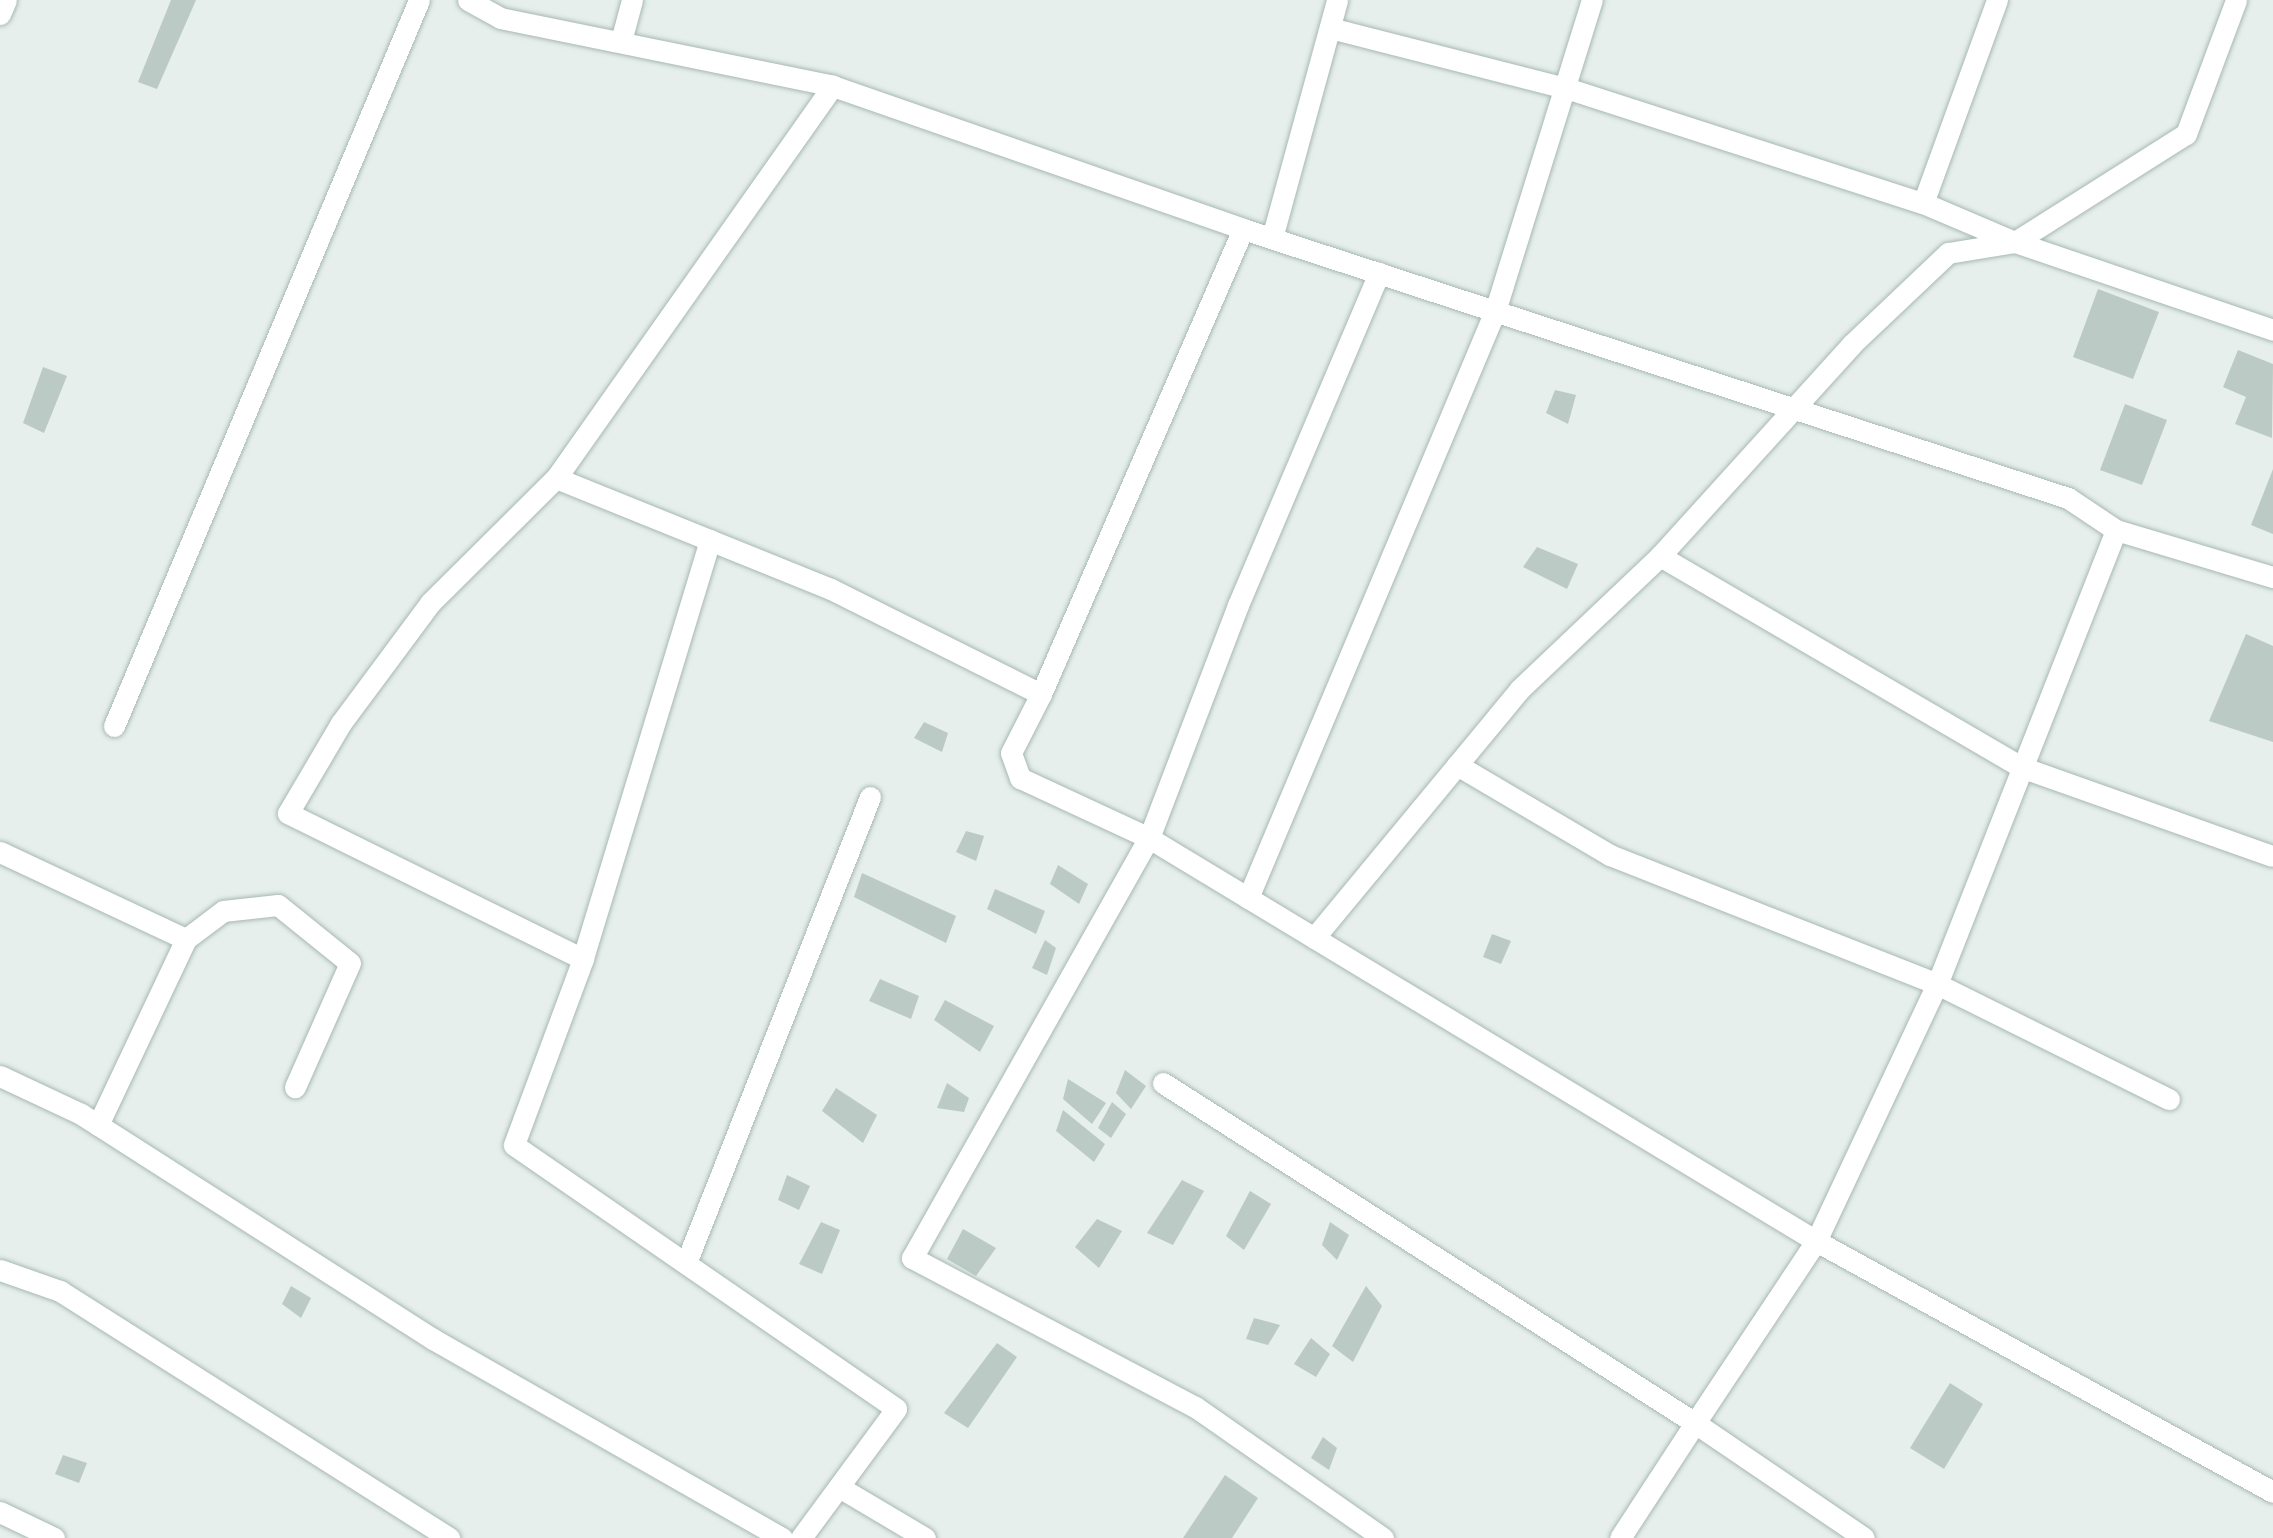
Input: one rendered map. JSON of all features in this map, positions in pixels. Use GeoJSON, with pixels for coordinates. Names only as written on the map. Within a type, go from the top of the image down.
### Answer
{"type":"FeatureCollection","features":[{"type":"Feature","properties":{"kind":"street"},"geometry":{"type":"LineString","coordinates":[[0,15],[6,0]]}},
{"type":"Feature","properties":{"kind":"street"},"geometry":{"type":"LineString","coordinates":[[114,726],[418,0]]}},
{"type":"Feature","properties":{"kind":"street"},"geometry":{"type":"LineString","coordinates":[[468,0],[621,41],[833,86],[1243,229],[2068,498],[2116,530],[2273,577]]}},
{"type":"Feature","properties":{"kind":"street"},"geometry":{"type":"LineString","coordinates":[[621,41],[632,0]]}},
{"type":"Feature","properties":{"kind":"street"},"geometry":{"type":"LineString","coordinates":[[1272,238],[1337,0]]}},
{"type":"Feature","properties":{"kind":"street"},"geometry":{"type":"LineString","coordinates":[[1248,898],[1494,311],[1592,0]]}},
{"type":"Feature","properties":{"kind":"street"},"geometry":{"type":"LineString","coordinates":[[1923,204],[1997,0]]}},
{"type":"Feature","properties":{"kind":"street"},"geometry":{"type":"LineString","coordinates":[[1314,938],[1520,689],[1660,556],[1791,408],[1948,253],[2015,242],[2186,134],[2236,0]]}},
{"type":"Feature","properties":{"kind":"street"},"geometry":{"type":"LineString","coordinates":[[1330,28],[1566,89],[1923,204],[2015,242],[2273,330]]}},
{"type":"Feature","properties":{"kind":"street"},"geometry":{"type":"LineString","coordinates":[[583,959],[288,813],[341,723],[430,603],[556,478],[833,86]]}},
{"type":"Feature","properties":{"kind":"street"},"geometry":{"type":"LineString","coordinates":[[1243,229],[1041,694],[1012,753],[1020,778],[1149,838],[1816,1241],[2273,1492]]}},
{"type":"Feature","properties":{"kind":"street"},"geometry":{"type":"LineString","coordinates":[[1379,273],[1238,605],[1149,838],[912,1258],[1195,1407],[1383,1538]]}},
{"type":"Feature","properties":{"kind":"street"},"geometry":{"type":"LineString","coordinates":[[556,478],[831,589],[1041,694]]}},
{"type":"Feature","properties":{"kind":"street"},"geometry":{"type":"LineString","coordinates":[[1620,1538],[1816,1241],[1937,985],[2116,530]]}},
{"type":"Feature","properties":{"kind":"street"},"geometry":{"type":"LineString","coordinates":[[710,540],[583,959],[514,1145],[896,1409],[801,1538]]}},
{"type":"Feature","properties":{"kind":"street"},"geometry":{"type":"LineString","coordinates":[[1660,556],[2021,767],[2272,856]]}},
{"type":"Feature","properties":{"kind":"street"},"geometry":{"type":"LineString","coordinates":[[1457,765],[1610,855],[1937,985],[2169,1099]]}},
{"type":"Feature","properties":{"kind":"street"},"geometry":{"type":"LineString","coordinates":[[686,1263],[870,797]]}},
{"type":"Feature","properties":{"kind":"street"},"geometry":{"type":"LineString","coordinates":[[0,852],[186,939]]}},
{"type":"Feature","properties":{"kind":"street"},"geometry":{"type":"LineString","coordinates":[[98,1125],[186,939],[223,911],[278,905],[350,963],[295,1087]]}},
{"type":"Feature","properties":{"kind":"street"},"geometry":{"type":"LineString","coordinates":[[0,1076],[98,1125],[432,1339],[782,1538]]}},
{"type":"Feature","properties":{"kind":"street"},"geometry":{"type":"LineString","coordinates":[[1163,1083],[1695,1423],[1864,1538]]}},
{"type":"Feature","properties":{"kind":"street"},"geometry":{"type":"LineString","coordinates":[[0,1270],[60,1290],[449,1538]]}},
{"type":"Feature","properties":{"kind":"street"},"geometry":{"type":"LineString","coordinates":[[839,1487],[925,1538]]}},
{"type":"Feature","properties":{"kind":"street"},"geometry":{"type":"LineString","coordinates":[[0,1512],[54,1538]]}},
{"type":"Feature","properties":{"kind":"building"},"geometry":{"type":"Polygon","coordinates":[[[171,0],[196,0],[157,89],[138,82],[171,0]]]}},
{"type":"Feature","properties":{"kind":"building"},"geometry":{"type":"Polygon","coordinates":[[[2098,289],[2159,312],[2133,379],[2073,357],[2098,289]]]}},
{"type":"Feature","properties":{"kind":"building"},"geometry":{"type":"Polygon","coordinates":[[[2238,350],[2273,364],[2272,438],[2235,424],[2246,397],[2223,387],[2238,350]]]}},
{"type":"Feature","properties":{"kind":"building"},"geometry":{"type":"Polygon","coordinates":[[[43,367],[67,376],[44,433],[23,423],[43,367]]]}},
{"type":"Feature","properties":{"kind":"building"},"geometry":{"type":"Polygon","coordinates":[[[1555,390],[1576,395],[1568,424],[1546,413],[1555,390]]]}},
{"type":"Feature","properties":{"kind":"building"},"geometry":{"type":"Polygon","coordinates":[[[2125,404],[2167,420],[2142,485],[2100,470],[2125,404]]]}},
{"type":"Feature","properties":{"kind":"building"},"geometry":{"type":"Polygon","coordinates":[[[2273,469],[2273,534],[2251,525],[2273,469]]]}},
{"type":"Feature","properties":{"kind":"building"},"geometry":{"type":"Polygon","coordinates":[[[1537,547],[1578,564],[1567,589],[1523,567],[1537,547]]]}},
{"type":"Feature","properties":{"kind":"building"},"geometry":{"type":"Polygon","coordinates":[[[2246,634],[2273,646],[2273,742],[2209,721],[2246,634]]]}},
{"type":"Feature","properties":{"kind":"building"},"geometry":{"type":"Polygon","coordinates":[[[924,722],[948,733],[942,752],[914,738],[924,722]]]}},
{"type":"Feature","properties":{"kind":"building"},"geometry":{"type":"Polygon","coordinates":[[[966,831],[984,836],[976,861],[956,852],[966,831]]]}},
{"type":"Feature","properties":{"kind":"building"},"geometry":{"type":"Polygon","coordinates":[[[1058,865],[1088,884],[1079,904],[1050,884],[1058,865]]]}},
{"type":"Feature","properties":{"kind":"building"},"geometry":{"type":"Polygon","coordinates":[[[862,873],[956,916],[946,943],[854,897],[862,873]]]}},
{"type":"Feature","properties":{"kind":"building"},"geometry":{"type":"Polygon","coordinates":[[[995,889],[1045,911],[1036,934],[987,909],[995,889]]]}},
{"type":"Feature","properties":{"kind":"building"},"geometry":{"type":"Polygon","coordinates":[[[1492,934],[1511,941],[1501,964],[1483,957],[1492,934]]]}},
{"type":"Feature","properties":{"kind":"building"},"geometry":{"type":"Polygon","coordinates":[[[1045,940],[1056,948],[1047,975],[1032,968],[1045,940]]]}},
{"type":"Feature","properties":{"kind":"building"},"geometry":{"type":"Polygon","coordinates":[[[880,979],[919,996],[911,1019],[869,1001],[880,979]]]}},
{"type":"Feature","properties":{"kind":"building"},"geometry":{"type":"Polygon","coordinates":[[[945,1000],[994,1026],[980,1052],[934,1020],[945,1000]]]}},
{"type":"Feature","properties":{"kind":"building"},"geometry":{"type":"Polygon","coordinates":[[[1125,1070],[1146,1086],[1131,1109],[1116,1093],[1125,1070]]]}},
{"type":"Feature","properties":{"kind":"building"},"geometry":{"type":"Polygon","coordinates":[[[1068,1079],[1106,1103],[1092,1124],[1063,1099],[1068,1079]]]}},
{"type":"Feature","properties":{"kind":"building"},"geometry":{"type":"Polygon","coordinates":[[[947,1083],[969,1098],[964,1112],[937,1108],[947,1083]]]}},
{"type":"Feature","properties":{"kind":"building"},"geometry":{"type":"Polygon","coordinates":[[[836,1088],[877,1115],[863,1143],[822,1111],[836,1088]]]}},
{"type":"Feature","properties":{"kind":"building"},"geometry":{"type":"Polygon","coordinates":[[[1112,1102],[1126,1114],[1111,1138],[1098,1128],[1112,1102]]]}},
{"type":"Feature","properties":{"kind":"building"},"geometry":{"type":"Polygon","coordinates":[[[1063,1110],[1105,1144],[1094,1162],[1056,1131],[1063,1110]]]}},
{"type":"Feature","properties":{"kind":"building"},"geometry":{"type":"Polygon","coordinates":[[[787,1175],[810,1186],[799,1210],[778,1200],[787,1175]]]}},
{"type":"Feature","properties":{"kind":"building"},"geometry":{"type":"Polygon","coordinates":[[[1182,1180],[1204,1191],[1173,1245],[1147,1233],[1182,1180]]]}},
{"type":"Feature","properties":{"kind":"building"},"geometry":{"type":"Polygon","coordinates":[[[1250,1191],[1271,1204],[1244,1250],[1226,1236],[1250,1191]]]}},
{"type":"Feature","properties":{"kind":"building"},"geometry":{"type":"Polygon","coordinates":[[[1097,1219],[1122,1231],[1099,1268],[1075,1247],[1097,1219]]]}},
{"type":"Feature","properties":{"kind":"building"},"geometry":{"type":"Polygon","coordinates":[[[821,1222],[840,1230],[822,1274],[799,1264],[821,1222]]]}},
{"type":"Feature","properties":{"kind":"building"},"geometry":{"type":"Polygon","coordinates":[[[1330,1222],[1349,1235],[1337,1260],[1322,1245],[1330,1222]]]}},
{"type":"Feature","properties":{"kind":"building"},"geometry":{"type":"Polygon","coordinates":[[[963,1229],[996,1248],[976,1276],[947,1259],[963,1229]]]}},
{"type":"Feature","properties":{"kind":"building"},"geometry":{"type":"Polygon","coordinates":[[[291,1286],[311,1298],[301,1318],[282,1304],[291,1286]]]}},
{"type":"Feature","properties":{"kind":"building"},"geometry":{"type":"Polygon","coordinates":[[[1366,1286],[1382,1306],[1353,1362],[1332,1346],[1366,1286]]]}},
{"type":"Feature","properties":{"kind":"building"},"geometry":{"type":"Polygon","coordinates":[[[1254,1318],[1280,1325],[1268,1345],[1246,1339],[1254,1318]]]}},
{"type":"Feature","properties":{"kind":"building"},"geometry":{"type":"Polygon","coordinates":[[[1311,1338],[1330,1354],[1316,1377],[1294,1364],[1311,1338]]]}},
{"type":"Feature","properties":{"kind":"building"},"geometry":{"type":"Polygon","coordinates":[[[997,1343],[1017,1357],[968,1428],[944,1413],[997,1343]]]}},
{"type":"Feature","properties":{"kind":"building"},"geometry":{"type":"Polygon","coordinates":[[[1950,1383],[1983,1404],[1944,1469],[1910,1448],[1950,1383]]]}},
{"type":"Feature","properties":{"kind":"building"},"geometry":{"type":"Polygon","coordinates":[[[1323,1437],[1337,1448],[1329,1470],[1311,1458],[1323,1437]]]}},
{"type":"Feature","properties":{"kind":"building"},"geometry":{"type":"Polygon","coordinates":[[[63,1455],[87,1463],[79,1483],[55,1474],[63,1455]]]}},
{"type":"Feature","properties":{"kind":"building"},"geometry":{"type":"Polygon","coordinates":[[[1225,1475],[1258,1498],[1232,1538],[1183,1538],[1225,1475]]]}}]}
